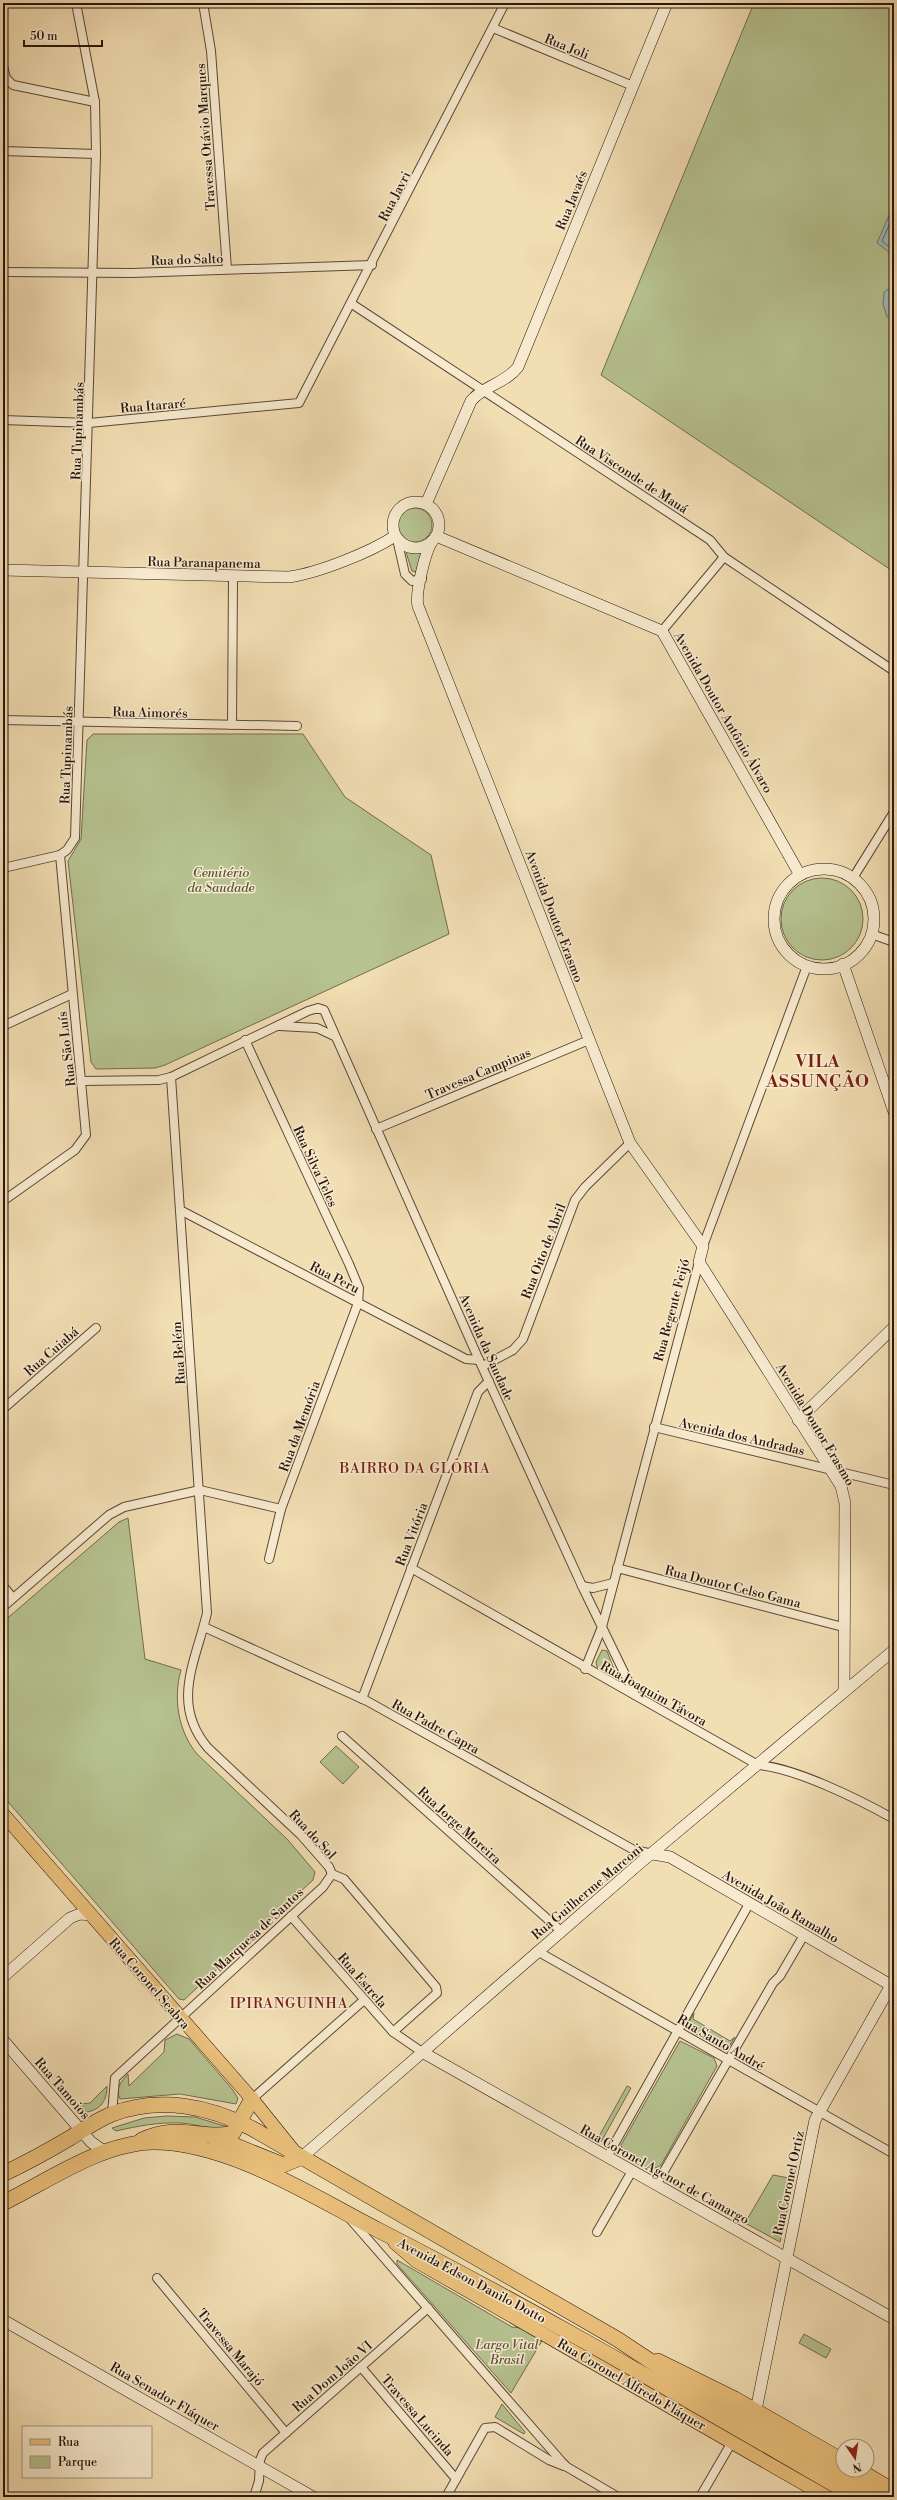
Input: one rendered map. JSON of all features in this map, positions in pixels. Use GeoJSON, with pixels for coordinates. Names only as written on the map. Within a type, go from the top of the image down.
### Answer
{"type":"FeatureCollection","features":[{"type":"Feature","properties":{"kind":"highway"},"geometry":{"type":"LineString","coordinates":[[3,2204],[105,2152],[136,2143],[163,2132],[204,2134],[233,2133],[241,2122],[252,2099]]}},
{"type":"Feature","properties":{"kind":"highway"},"geometry":{"type":"LineString","coordinates":[[3,2174],[112,2114],[133,2108],[173,2104],[201,2108],[241,2122],[617,2339],[682,2382],[881,2497]]}},
{"type":"Feature","properties":{"kind":"highway"},"geometry":{"type":"LineString","coordinates":[[204,2134],[283,2165],[299,2155]]}},
{"type":"Feature","properties":{"kind":"highway","name":"Rua Coronel Alfredo Fláquer"},"geometry":{"type":"LineString","coordinates":[[136,2143],[178,2144],[206,2149],[233,2158],[271,2175],[380,2231]]}},
{"type":"Feature","properties":{"kind":"highway","name":"Avenida Edson Danilo Dotto"},"geometry":{"type":"LineString","coordinates":[[380,2231],[474,2279],[856,2497]]}},
{"type":"Feature","properties":{"kind":"main road","name":"Rua Coronel Seabra"},"geometry":{"type":"LineString","coordinates":[[3,1814],[252,2099],[299,2155]]}},
{"type":"Feature","properties":{"kind":"main road","name":"Rua Coronel Alfredo Fláquer"},"geometry":{"type":"LineString","coordinates":[[380,2231],[416,2261],[827,2497]]}},
{"type":"Feature","properties":{"kind":"main road"},"geometry":{"type":"LineString","coordinates":[[617,2339],[756,2410],[835,2455]]}},
{"type":"Feature","properties":{"kind":"main road"},"geometry":{"type":"LineString","coordinates":[[874,2478],[894,2490]]}},
{"type":"Feature","properties":{"kind":"street","name":"Rua Tupinambás"},"geometry":{"type":"LineString","coordinates":[[60,855],[67,850],[75,838],[94,273],[96,154],[95,102],[76,3]]}},
{"type":"Feature","properties":{"kind":"street","name":"Travessa Otávio Marques"},"geometry":{"type":"LineString","coordinates":[[203,3],[211,51],[227,270]]}},
{"type":"Feature","properties":{"kind":"street","name":"Rua Javri"},"geometry":{"type":"LineString","coordinates":[[303,399],[505,3]]}},
{"type":"Feature","properties":{"kind":"street","name":"Rua Javaés"},"geometry":{"type":"LineString","coordinates":[[426,504],[471,401],[483,391],[513,374],[518,367],[667,3]]}},
{"type":"Feature","properties":{"kind":"street","name":"Rua Joli"},"geometry":{"type":"LineString","coordinates":[[493,28],[633,86]]}},
{"type":"Feature","properties":{"kind":"street"},"geometry":{"type":"LineString","coordinates":[[3,66],[6,78],[13,85],[95,102]]}},
{"type":"Feature","properties":{"kind":"street"},"geometry":{"type":"LineString","coordinates":[[3,151],[96,154]]}},
{"type":"Feature","properties":{"kind":"street","name":"Rua do Salto"},"geometry":{"type":"LineString","coordinates":[[3,272],[94,273],[372,265]]}},
{"type":"Feature","properties":{"kind":"street","name":"Rua Visconde de Mauá"},"geometry":{"type":"LineString","coordinates":[[352,304],[710,540],[724,557],[894,671]]}},
{"type":"Feature","properties":{"kind":"street","name":"Rua Itararé"},"geometry":{"type":"LineString","coordinates":[[3,420],[89,423],[293,405],[303,399]]}},
{"type":"Feature","properties":{"kind":"street"},"geometry":{"type":"LineString","coordinates":[[396,537],[403,544],[414,548],[426,545],[434,539],[438,529],[438,518],[434,511],[426,504],[410,502],[398,510],[392,524],[405,574],[412,581],[422,579]]}},
{"type":"Feature","properties":{"kind":"street","name":"Rua Paranapanema"},"geometry":{"type":"LineString","coordinates":[[3,570],[84,573],[296,576],[382,544],[396,537]]}},
{"type":"Feature","properties":{"kind":"street","name":"Avenida Doutor Erasmo"},"geometry":{"type":"LineString","coordinates":[[434,539],[427,553],[417,602],[420,612],[630,1143],[703,1246]]}},
{"type":"Feature","properties":{"kind":"street","name":"Avenida Doutor Antônio Álvaro"},"geometry":{"type":"LineString","coordinates":[[434,539],[662,631],[800,875]]}},
{"type":"Feature","properties":{"kind":"street"},"geometry":{"type":"LineString","coordinates":[[662,631],[724,557]]}},
{"type":"Feature","properties":{"kind":"street"},"geometry":{"type":"LineString","coordinates":[[232,725],[233,576]]}},
{"type":"Feature","properties":{"kind":"street","name":"Rua Aimorés"},"geometry":{"type":"LineString","coordinates":[[3,720],[297,726]]}},
{"type":"Feature","properties":{"kind":"street"},"geometry":{"type":"LineString","coordinates":[[853,878],[894,812]]}},
{"type":"Feature","properties":{"kind":"street"},"geometry":{"type":"LineString","coordinates":[[3,868],[60,855]]}},
{"type":"Feature","properties":{"kind":"street","name":"Rua São Luís"},"geometry":{"type":"LineString","coordinates":[[3,1200],[70,1153],[84,1139],[86,1130],[60,855]]}},
{"type":"Feature","properties":{"kind":"street"},"geometry":{"type":"LineString","coordinates":[[826,869],[838,871],[853,878],[866,892],[872,906],[874,922],[871,934],[861,952],[843,964],[826,968],[807,966],[786,951],[777,938],[774,922],[775,907],[781,892],[800,875],[812,870],[826,869]]}},
{"type":"Feature","properties":{"kind":"street"},"geometry":{"type":"LineString","coordinates":[[871,934],[894,942]]}},
{"type":"Feature","properties":{"kind":"street"},"geometry":{"type":"LineString","coordinates":[[843,964],[894,1112]]}},
{"type":"Feature","properties":{"kind":"street","name":"Rua Regente Feijó"},"geometry":{"type":"LineString","coordinates":[[585,1669],[602,1627],[703,1246],[807,966]]}},
{"type":"Feature","properties":{"kind":"street"},"geometry":{"type":"LineString","coordinates":[[3,1026],[72,994]]}},
{"type":"Feature","properties":{"kind":"street","name":"Avenida da Saudade"},"geometry":{"type":"LineString","coordinates":[[274,1026],[308,1010],[321,1008],[327,1016],[334,1036],[489,1382],[582,1586],[635,1695]]}},
{"type":"Feature","properties":{"kind":"street"},"geometry":{"type":"LineString","coordinates":[[317,1028],[325,1023],[327,1016]]}},
{"type":"Feature","properties":{"kind":"street"},"geometry":{"type":"LineString","coordinates":[[82,1082],[159,1080],[171,1077],[274,1026],[317,1028],[334,1036]]}},
{"type":"Feature","properties":{"kind":"street","name":"Rua Silva Teles"},"geometry":{"type":"LineString","coordinates":[[245,1040],[349,1264],[358,1288],[358,1303]]}},
{"type":"Feature","properties":{"kind":"street","name":"Travessa Campinas"},"geometry":{"type":"LineString","coordinates":[[376,1129],[589,1040]]}},
{"type":"Feature","properties":{"kind":"street","name":"Rua Belém"},"geometry":{"type":"LineString","coordinates":[[171,1077],[200,1490],[207,1613],[204,1627]]}},
{"type":"Feature","properties":{"kind":"street","name":"Rua Oito de Abril"},"geometry":{"type":"LineString","coordinates":[[481,1363],[513,1350],[523,1339],[575,1200],[630,1143]]}},
{"type":"Feature","properties":{"kind":"street","name":"Rua Peru"},"geometry":{"type":"LineString","coordinates":[[180,1210],[466,1359],[481,1363]]}},
{"type":"Feature","properties":{"kind":"street","name":"Avenida Doutor Erasmo"},"geometry":{"type":"LineString","coordinates":[[699,1262],[840,1486],[845,1503],[843,1627],[844,1692]]}},
{"type":"Feature","properties":{"kind":"street","name":"Rua da Memória"},"geometry":{"type":"LineString","coordinates":[[269,1559],[281,1509],[358,1303]]}},
{"type":"Feature","properties":{"kind":"street"},"geometry":{"type":"LineString","coordinates":[[798,1420],[894,1327]]}},
{"type":"Feature","properties":{"kind":"street","name":"Rua Cuiabá"},"geometry":{"type":"LineString","coordinates":[[3,1409],[96,1328]]}},
{"type":"Feature","properties":{"kind":"street","name":"Rua Vitória"},"geometry":{"type":"LineString","coordinates":[[362,1699],[478,1392],[489,1382]]}},
{"type":"Feature","properties":{"kind":"street","name":"Avenida dos Andradas"},"geometry":{"type":"LineString","coordinates":[[654,1428],[894,1485]]}},
{"type":"Feature","properties":{"kind":"street"},"geometry":{"type":"LineString","coordinates":[[3,1607],[117,1510],[200,1490],[281,1509]]}},
{"type":"Feature","properties":{"kind":"street","name":"Rua Joaquim Távora"},"geometry":{"type":"LineString","coordinates":[[411,1568],[585,1669],[635,1695],[758,1765],[774,1766],[854,1798],[894,1819]]}},
{"type":"Feature","properties":{"kind":"street","name":"Rua Doutor Celso Gama"},"geometry":{"type":"LineString","coordinates":[[617,1568],[843,1627]]}},
{"type":"Feature","properties":{"kind":"street"},"geometry":{"type":"LineString","coordinates":[[582,1586],[593,1588],[613,1583]]}},
{"type":"Feature","properties":{"kind":"street"},"geometry":{"type":"LineString","coordinates":[[3,1586],[13,1598]]}},
{"type":"Feature","properties":{"kind":"street","name":"Rua Padre Capra"},"geometry":{"type":"LineString","coordinates":[[204,1627],[362,1699],[634,1850],[653,1854]]}},
{"type":"Feature","properties":{"kind":"street","name":"Rua do Sol"},"geometry":{"type":"LineString","coordinates":[[204,1627],[187,1683],[190,1710],[198,1734],[212,1752],[301,1835],[329,1867],[332,1874],[344,1879],[437,1989],[437,1993],[393,2032]]}},
{"type":"Feature","properties":{"kind":"street","name":"Rua Guilherme Marconi"},"geometry":{"type":"LineString","coordinates":[[299,2155],[422,2052],[561,1931],[894,1650]]}},
{"type":"Feature","properties":{"kind":"street","name":"Rua Jorge Moreira"},"geometry":{"type":"LineString","coordinates":[[342,1736],[561,1931]]}},
{"type":"Feature","properties":{"kind":"street","name":"Avenida João Ramalho"},"geometry":{"type":"LineString","coordinates":[[653,1854],[670,1857],[749,1904],[893,1984]]}},
{"type":"Feature","properties":{"kind":"street","name":"Rua Marquesa de Santos"},"geometry":{"type":"LineString","coordinates":[[112,2114],[114,2078],[328,1882],[332,1874]]}},
{"type":"Feature","properties":{"kind":"street"},"geometry":{"type":"LineString","coordinates":[[70,1918],[74,1906],[71,1892]]}},
{"type":"Feature","properties":{"kind":"street"},"geometry":{"type":"LineString","coordinates":[[607,2157],[749,1904]]}},
{"type":"Feature","properties":{"kind":"street"},"geometry":{"type":"LineString","coordinates":[[3,1977],[70,1918],[80,1914],[91,1915]]}},
{"type":"Feature","properties":{"kind":"street","name":"Rua Estrela"},"geometry":{"type":"LineString","coordinates":[[291,1916],[393,2032],[422,2052]]}},
{"type":"Feature","properties":{"kind":"street"},"geometry":{"type":"LineString","coordinates":[[656,2185],[773,1983],[780,1976],[804,1935]]}},
{"type":"Feature","properties":{"kind":"street","name":"Rua Santo André"},"geometry":{"type":"LineString","coordinates":[[537,1952],[894,2154]]}},
{"type":"Feature","properties":{"kind":"street","name":"Rua Coronel Ortiz"},"geometry":{"type":"LineString","coordinates":[[756,2410],[814,2124],[893,1984]]}},
{"type":"Feature","properties":{"kind":"street"},"geometry":{"type":"LineString","coordinates":[[252,2099],[364,2000]]}},
{"type":"Feature","properties":{"kind":"street","name":"Rua Tamoios"},"geometry":{"type":"LineString","coordinates":[[3,2040],[91,2142],[105,2152]]}},
{"type":"Feature","properties":{"kind":"street","name":"Rua Coronel Agenor de Camargo"},"geometry":{"type":"LineString","coordinates":[[422,2052],[894,2320]]}},
{"type":"Feature","properties":{"kind":"street"},"geometry":{"type":"LineString","coordinates":[[597,2232],[632,2171]]}},
{"type":"Feature","properties":{"kind":"street"},"geometry":{"type":"LineString","coordinates":[[345,2213],[567,2467]]}},
{"type":"Feature","properties":{"kind":"street","name":"Travessa Marajó"},"geometry":{"type":"LineString","coordinates":[[157,2278],[286,2433]]}},
{"type":"Feature","properties":{"kind":"street","name":"Rua Dom João VI"},"geometry":{"type":"LineString","coordinates":[[254,2497],[259,2481],[263,2453],[428,2308]]}},
{"type":"Feature","properties":{"kind":"street","name":"Rua Senador Fláquer"},"geometry":{"type":"LineString","coordinates":[[3,2320],[313,2497]]}},
{"type":"Feature","properties":{"kind":"street","name":"Travessa Lucinda"},"geometry":{"type":"LineString","coordinates":[[361,2367],[456,2479]]}},
{"type":"Feature","properties":{"kind":"street"},"geometry":{"type":"LineString","coordinates":[[446,2497],[485,2428],[490,2426],[496,2427],[549,2460],[567,2467],[618,2497]]}},
{"type":"Feature","properties":{"kind":"street"},"geometry":{"type":"LineString","coordinates":[[700,2497],[732,2442]]}},
{"type":"Feature","properties":{"kind":"green space"},"geometry":{"type":"Polygon","coordinates":[[[754,3],[894,3],[894,572],[601,375],[754,3]]]}},
{"type":"Feature","properties":{"kind":"green space"},"geometry":{"type":"Polygon","coordinates":[[[415,508],[427,513],[432,525],[427,537],[415,542],[403,537],[398,525],[403,513],[415,508]]]}},
{"type":"Feature","properties":{"kind":"green space"},"geometry":{"type":"Polygon","coordinates":[[[405,549],[411,553],[422,551],[416,572],[412,571],[405,549]]]}},
{"type":"Feature","properties":{"kind":"green space","name":"Cemitério da Saudade"},"geometry":{"type":"Polygon","coordinates":[[[93,734],[303,734],[345,797],[431,855],[449,934],[165,1065],[155,1068],[96,1069],[91,1062],[68,861],[81,839],[87,740],[93,734]]]}},
{"type":"Feature","properties":{"kind":"green space"},"geometry":{"type":"Polygon","coordinates":[[[822,878],[838,882],[851,890],[859,903],[863,919],[859,935],[851,948],[838,956],[822,960],[806,956],[793,948],[785,935],[781,919],[785,903],[793,890],[806,882],[822,878]]]}},
{"type":"Feature","properties":{"kind":"green space"},"geometry":{"type":"Polygon","coordinates":[[[128,1518],[145,1659],[181,1670],[177,1692],[181,1725],[185,1735],[197,1754],[288,1840],[315,1872],[313,1880],[184,2000],[179,1999],[3,1796],[3,1622],[119,1522],[128,1518]]]}},
{"type":"Feature","properties":{"kind":"green space"},"geometry":{"type":"Polygon","coordinates":[[[602,1650],[607,1651],[617,1677],[597,1667],[596,1662],[602,1650]]]}},
{"type":"Feature","properties":{"kind":"green space"},"geometry":{"type":"Polygon","coordinates":[[[336,1746],[359,1767],[343,1784],[320,1762],[336,1746]]]}},
{"type":"Feature","properties":{"kind":"green space"},"geometry":{"type":"Polygon","coordinates":[[[694,2013],[693,2019],[730,2041],[735,2037],[729,2047],[722,2049],[689,2030],[688,2024],[694,2013]]]}},
{"type":"Feature","properties":{"kind":"green space"},"geometry":{"type":"Polygon","coordinates":[[[177,2034],[189,2039],[232,2089],[238,2098],[236,2104],[180,2094],[120,2099],[118,2088],[128,2074],[129,2086],[164,2052],[165,2040],[177,2034]]]}},
{"type":"Feature","properties":{"kind":"green space"},"geometry":{"type":"Polygon","coordinates":[[[680,2041],[714,2058],[717,2066],[661,2165],[656,2168],[647,2169],[633,2163],[625,2157],[621,2145],[680,2041]]]}},
{"type":"Feature","properties":{"kind":"green space"},"geometry":{"type":"Polygon","coordinates":[[[107,2086],[107,2092],[101,2105],[93,2110],[82,2113],[80,2104],[90,2103],[107,2086]]]}},
{"type":"Feature","properties":{"kind":"green space"},"geometry":{"type":"Polygon","coordinates":[[[627,2086],[631,2088],[601,2142],[597,2140],[627,2086]]]}},
{"type":"Feature","properties":{"kind":"green space"},"geometry":{"type":"Polygon","coordinates":[[[167,2116],[195,2117],[228,2127],[216,2128],[165,2123],[116,2131],[112,2128],[144,2118],[167,2116]]]}},
{"type":"Feature","properties":{"kind":"green space"},"geometry":{"type":"Polygon","coordinates":[[[773,2175],[794,2179],[780,2242],[745,2223],[773,2175]]]}},
{"type":"Feature","properties":{"kind":"green space","name":"Largo Vital Brasil"},"geometry":{"type":"Polygon","coordinates":[[[397,2260],[512,2327],[521,2328],[543,2339],[511,2393],[397,2264],[397,2260]]]}},
{"type":"Feature","properties":{"kind":"green space"},"geometry":{"type":"Polygon","coordinates":[[[804,2334],[831,2349],[826,2358],[799,2343],[804,2334]]]}},
{"type":"Feature","properties":{"kind":"green space"},"geometry":{"type":"Polygon","coordinates":[[[502,2404],[525,2432],[524,2434],[495,2417],[502,2404]]]}},
{"type":"Feature","properties":{"kind":"water"},"geometry":{"type":"Polygon","coordinates":[[[894,204],[894,256],[877,243],[894,204]]]}},
{"type":"Feature","properties":{"kind":"water"},"geometry":{"type":"Polygon","coordinates":[[[894,285],[894,320],[887,317],[883,304],[884,292],[894,285]]]}},
{"type":"Feature","properties":{"kind":"district","name":"VILA ASSUNÇÃO"},"geometry":{"type":"Point","coordinates":[818,1071]}},
{"type":"Feature","properties":{"kind":"district","name":"BAIRRO DA GLÓRIA"},"geometry":{"type":"Point","coordinates":[415,1468]}},
{"type":"Feature","properties":{"kind":"district","name":"IPIRANGUINHA"},"geometry":{"type":"Point","coordinates":[289,2003]}}]}
